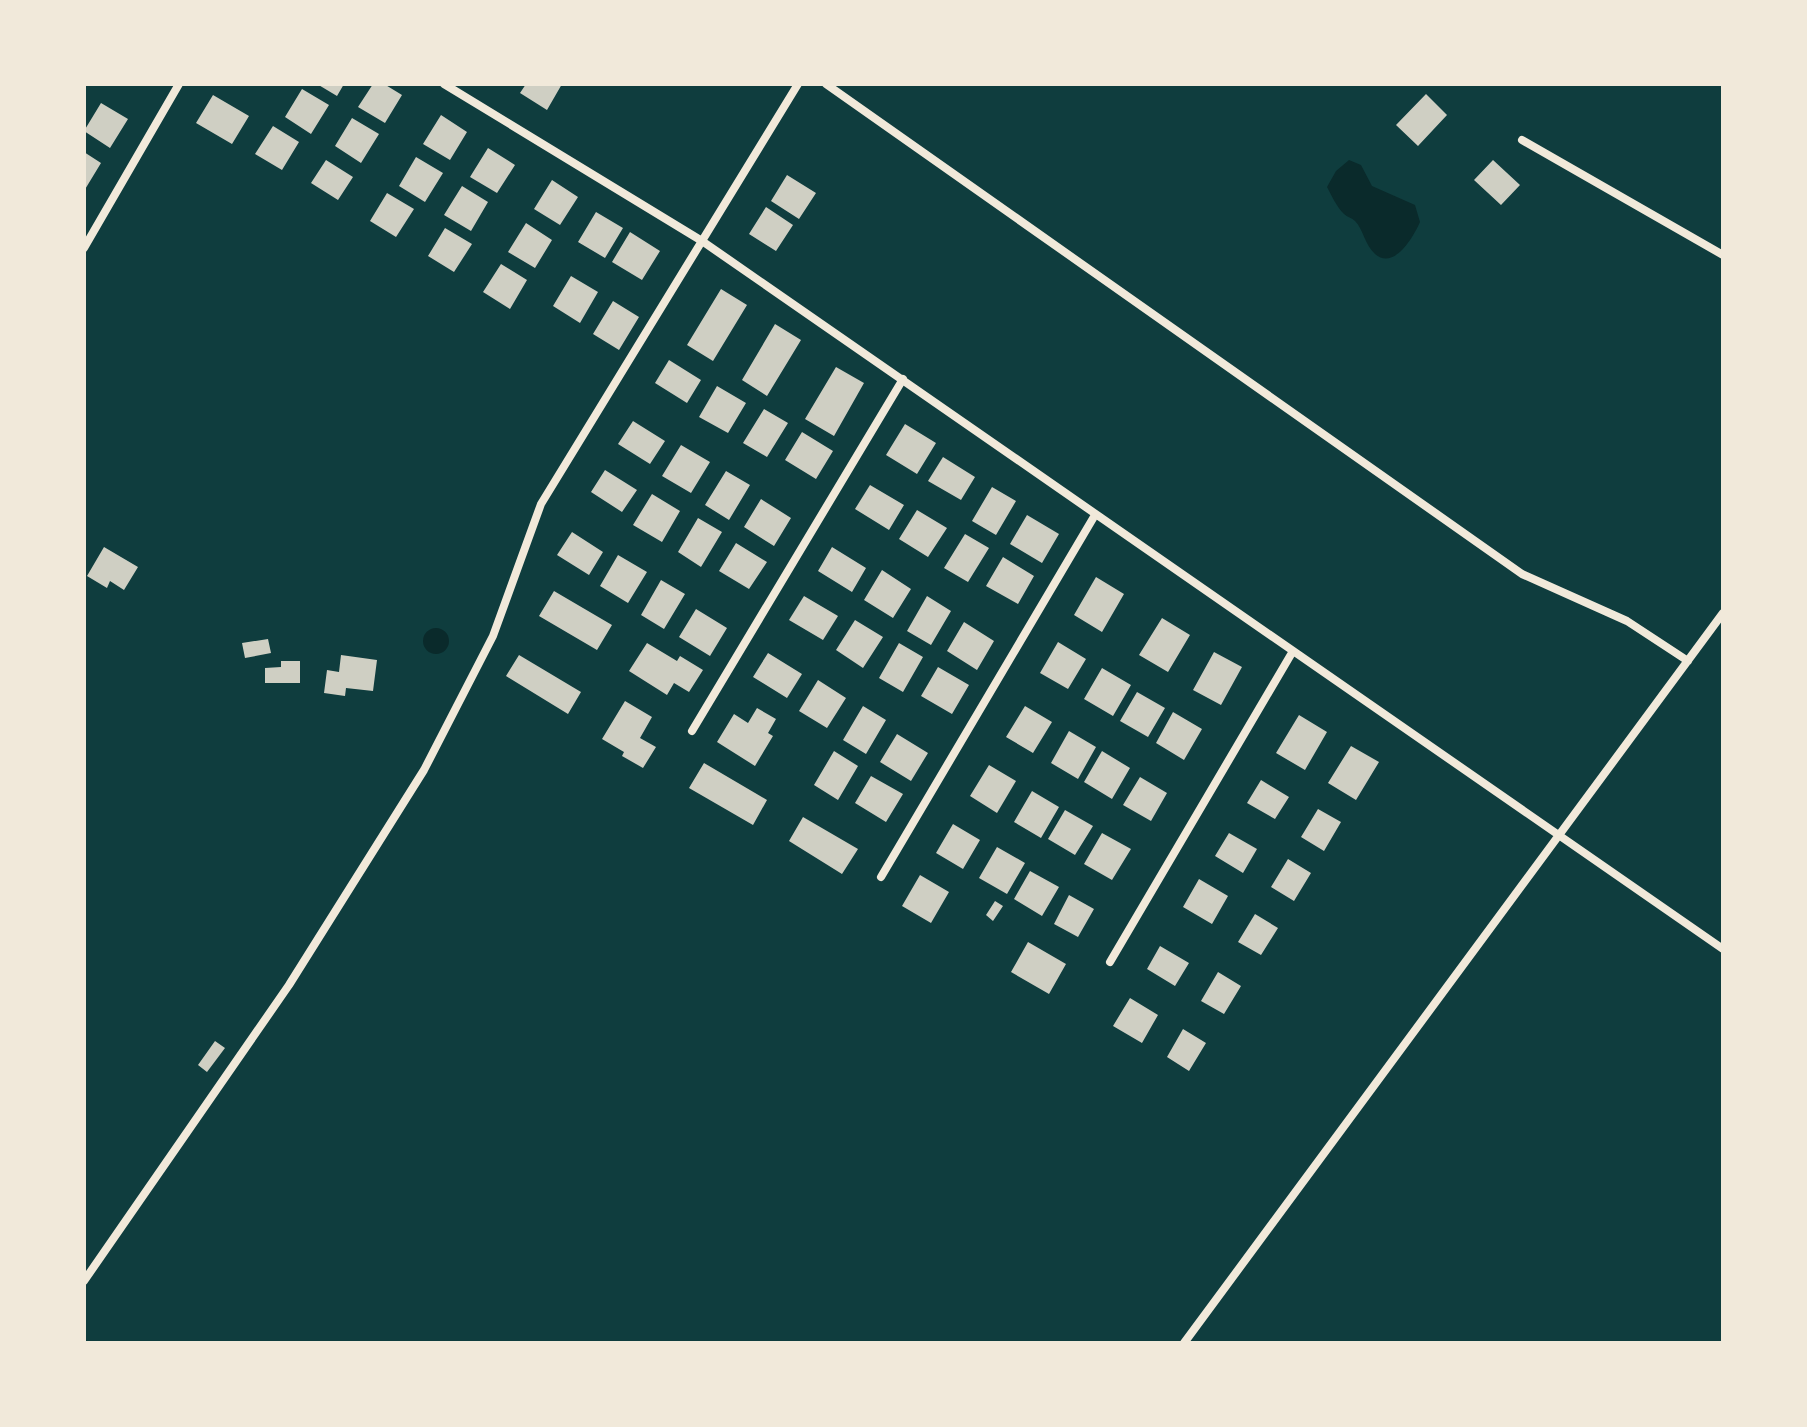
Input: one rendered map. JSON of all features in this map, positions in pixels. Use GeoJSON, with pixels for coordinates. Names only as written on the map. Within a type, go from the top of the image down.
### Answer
{"type":"FeatureCollection","features":[{"type":"Feature","properties":{"kind":"street"},"geometry":{"type":"LineString","coordinates":[[84,248],[179,84]]}},
{"type":"Feature","properties":{"kind":"street"},"geometry":{"type":"LineString","coordinates":[[444,84],[702,241],[1723,949]]}},
{"type":"Feature","properties":{"kind":"street"},"geometry":{"type":"LineString","coordinates":[[84,1281],[289,985],[424,770],[493,636],[541,504],[798,84]]}},
{"type":"Feature","properties":{"kind":"street"},"geometry":{"type":"LineString","coordinates":[[826,84],[1522,574],[1627,621],[1688,661]]}},
{"type":"Feature","properties":{"kind":"street"},"geometry":{"type":"LineString","coordinates":[[1522,140],[1723,255]]}},
{"type":"Feature","properties":{"kind":"street"},"geometry":{"type":"LineString","coordinates":[[692,731],[903,379]]}},
{"type":"Feature","properties":{"kind":"street"},"geometry":{"type":"LineString","coordinates":[[881,877],[1095,515]]}},
{"type":"Feature","properties":{"kind":"street"},"geometry":{"type":"LineString","coordinates":[[1184,1343],[1723,613]]}},
{"type":"Feature","properties":{"kind":"street"},"geometry":{"type":"LineString","coordinates":[[1110,962],[1293,651]]}},
{"type":"Feature","properties":{"kind":"water"},"geometry":{"type":"Polygon","coordinates":[[[1349,160],[1361,165],[1372,186],[1415,205],[1420,222],[1408,243],[1396,255],[1382,258],[1375,254],[1358,224],[1341,211],[1327,187],[1336,171],[1349,160]]]}},
{"type":"Feature","properties":{"kind":"water"},"geometry":{"type":"Polygon","coordinates":[[[436,628],[445,632],[449,641],[445,650],[436,654],[427,650],[423,641],[427,632],[436,628]]]}},
{"type":"Feature","properties":{"kind":"building"},"geometry":{"type":"Polygon","coordinates":[[[317,84],[344,84],[337,96],[317,84]]]}},
{"type":"Feature","properties":{"kind":"building"},"geometry":{"type":"Polygon","coordinates":[[[373,84],[384,84],[402,95],[385,123],[358,107],[373,84]]]}},
{"type":"Feature","properties":{"kind":"building"},"geometry":{"type":"Polygon","coordinates":[[[526,84],[562,84],[547,110],[520,93],[526,84]]]}},
{"type":"Feature","properties":{"kind":"building"},"geometry":{"type":"Polygon","coordinates":[[[302,89],[329,105],[311,134],[285,117],[302,89]]]}},
{"type":"Feature","properties":{"kind":"building"},"geometry":{"type":"Polygon","coordinates":[[[1426,94],[1447,115],[1418,146],[1396,125],[1426,94]]]}},
{"type":"Feature","properties":{"kind":"building"},"geometry":{"type":"Polygon","coordinates":[[[213,95],[249,116],[232,144],[196,123],[213,95]]]}},
{"type":"Feature","properties":{"kind":"building"},"geometry":{"type":"Polygon","coordinates":[[[101,103],[128,119],[110,148],[84,131],[101,103]]]}},
{"type":"Feature","properties":{"kind":"building"},"geometry":{"type":"Polygon","coordinates":[[[441,115],[467,132],[450,160],[423,144],[441,115]]]}},
{"type":"Feature","properties":{"kind":"building"},"geometry":{"type":"Polygon","coordinates":[[[352,118],[379,134],[361,163],[335,146],[352,118]]]}},
{"type":"Feature","properties":{"kind":"building"},"geometry":{"type":"Polygon","coordinates":[[[273,126],[299,142],[282,170],[255,154],[273,126]]]}},
{"type":"Feature","properties":{"kind":"building"},"geometry":{"type":"Polygon","coordinates":[[[488,148],[515,165],[497,193],[470,177],[488,148]]]}},
{"type":"Feature","properties":{"kind":"building"},"geometry":{"type":"Polygon","coordinates":[[[84,152],[101,163],[84,191],[84,152]]]}},
{"type":"Feature","properties":{"kind":"building"},"geometry":{"type":"Polygon","coordinates":[[[416,157],[443,173],[425,202],[399,186],[416,157]]]}},
{"type":"Feature","properties":{"kind":"building"},"geometry":{"type":"Polygon","coordinates":[[[326,160],[353,177],[338,200],[311,183],[326,160]]]}},
{"type":"Feature","properties":{"kind":"building"},"geometry":{"type":"Polygon","coordinates":[[[1493,160],[1520,185],[1501,205],[1474,180],[1493,160]]]}},
{"type":"Feature","properties":{"kind":"building"},"geometry":{"type":"Polygon","coordinates":[[[787,175],[816,193],[799,219],[771,201],[787,175]]]}},
{"type":"Feature","properties":{"kind":"building"},"geometry":{"type":"Polygon","coordinates":[[[552,180],[578,197],[560,225],[534,209],[552,180]]]}},
{"type":"Feature","properties":{"kind":"building"},"geometry":{"type":"Polygon","coordinates":[[[462,186],[488,202],[471,231],[444,215],[462,186]]]}},
{"type":"Feature","properties":{"kind":"building"},"geometry":{"type":"Polygon","coordinates":[[[387,193],[414,209],[396,237],[370,221],[387,193]]]}},
{"type":"Feature","properties":{"kind":"building"},"geometry":{"type":"Polygon","coordinates":[[[766,207],[793,225],[776,251],[749,234],[766,207]]]}},
{"type":"Feature","properties":{"kind":"building"},"geometry":{"type":"Polygon","coordinates":[[[596,212],[623,228],[605,258],[578,242],[596,212]]]}},
{"type":"Feature","properties":{"kind":"building"},"geometry":{"type":"Polygon","coordinates":[[[526,223],[552,240],[535,268],[508,252],[526,223]]]}},
{"type":"Feature","properties":{"kind":"building"},"geometry":{"type":"Polygon","coordinates":[[[445,228],[472,244],[454,272],[428,256],[445,228]]]}},
{"type":"Feature","properties":{"kind":"building"},"geometry":{"type":"Polygon","coordinates":[[[630,232],[660,251],[642,280],[612,262],[630,232]]]}},
{"type":"Feature","properties":{"kind":"building"},"geometry":{"type":"Polygon","coordinates":[[[501,264],[527,280],[510,309],[483,292],[501,264]]]}},
{"type":"Feature","properties":{"kind":"building"},"geometry":{"type":"Polygon","coordinates":[[[571,276],[598,292],[580,323],[553,306],[571,276]]]}},
{"type":"Feature","properties":{"kind":"building"},"geometry":{"type":"Polygon","coordinates":[[[721,289],[747,305],[713,361],[687,345],[721,289]]]}},
{"type":"Feature","properties":{"kind":"building"},"geometry":{"type":"Polygon","coordinates":[[[613,301],[639,317],[619,350],[593,334],[613,301]]]}},
{"type":"Feature","properties":{"kind":"building"},"geometry":{"type":"Polygon","coordinates":[[[775,324],[801,340],[767,396],[742,380],[775,324]]]}},
{"type":"Feature","properties":{"kind":"building"},"geometry":{"type":"Polygon","coordinates":[[[669,360],[701,380],[687,403],[655,383],[669,360]]]}},
{"type":"Feature","properties":{"kind":"building"},"geometry":{"type":"Polygon","coordinates":[[[836,367],[864,383],[834,436],[805,419],[836,367]]]}},
{"type":"Feature","properties":{"kind":"building"},"geometry":{"type":"Polygon","coordinates":[[[717,386],[746,403],[728,433],[699,417],[717,386]]]}},
{"type":"Feature","properties":{"kind":"building"},"geometry":{"type":"Polygon","coordinates":[[[764,409],[788,423],[767,457],[743,443],[764,409]]]}},
{"type":"Feature","properties":{"kind":"building"},"geometry":{"type":"Polygon","coordinates":[[[633,421],[665,441],[650,464],[618,444],[633,421]]]}},
{"type":"Feature","properties":{"kind":"building"},"geometry":{"type":"Polygon","coordinates":[[[905,424],[936,443],[917,474],[886,455],[905,424]]]}},
{"type":"Feature","properties":{"kind":"building"},"geometry":{"type":"Polygon","coordinates":[[[802,432],[833,451],[816,479],[785,460],[802,432]]]}},
{"type":"Feature","properties":{"kind":"building"},"geometry":{"type":"Polygon","coordinates":[[[681,445],[710,462],[691,493],[662,476],[681,445]]]}},
{"type":"Feature","properties":{"kind":"building"},"geometry":{"type":"Polygon","coordinates":[[[943,457],[975,477],[961,500],[928,481],[943,457]]]}},
{"type":"Feature","properties":{"kind":"building"},"geometry":{"type":"Polygon","coordinates":[[[605,470],[637,490],[622,512],[591,492],[605,470]]]}},
{"type":"Feature","properties":{"kind":"building"},"geometry":{"type":"Polygon","coordinates":[[[726,471],[750,485],[729,520],[705,505],[726,471]]]}},
{"type":"Feature","properties":{"kind":"building"},"geometry":{"type":"Polygon","coordinates":[[[870,485],[904,505],[889,530],[855,509],[870,485]]]}},
{"type":"Feature","properties":{"kind":"building"},"geometry":{"type":"Polygon","coordinates":[[[992,487],[1016,501],[996,535],[972,521],[992,487]]]}},
{"type":"Feature","properties":{"kind":"building"},"geometry":{"type":"Polygon","coordinates":[[[652,494],[680,511],[662,542],[633,525],[652,494]]]}},
{"type":"Feature","properties":{"kind":"building"},"geometry":{"type":"Polygon","coordinates":[[[761,499],[791,518],[774,546],[744,527],[761,499]]]}},
{"type":"Feature","properties":{"kind":"building"},"geometry":{"type":"Polygon","coordinates":[[[917,510],[947,528],[928,557],[899,539],[917,510]]]}},
{"type":"Feature","properties":{"kind":"building"},"geometry":{"type":"Polygon","coordinates":[[[1027,515],[1059,534],[1042,563],[1010,544],[1027,515]]]}},
{"type":"Feature","properties":{"kind":"building"},"geometry":{"type":"Polygon","coordinates":[[[698,518],[722,532],[701,567],[678,552],[698,518]]]}},
{"type":"Feature","properties":{"kind":"building"},"geometry":{"type":"Polygon","coordinates":[[[572,532],[603,552],[589,575],[557,555],[572,532]]]}},
{"type":"Feature","properties":{"kind":"building"},"geometry":{"type":"Polygon","coordinates":[[[965,534],[989,548],[968,582],[944,568],[965,534]]]}},
{"type":"Feature","properties":{"kind":"building"},"geometry":{"type":"Polygon","coordinates":[[[736,543],[767,562],[749,589],[719,571],[736,543]]]}},
{"type":"Feature","properties":{"kind":"building"},"geometry":{"type":"Polygon","coordinates":[[[104,547],[138,567],[124,590],[110,581],[107,588],[87,576],[104,547]]]}},
{"type":"Feature","properties":{"kind":"building"},"geometry":{"type":"Polygon","coordinates":[[[832,547],[866,568],[852,592],[818,571],[832,547]]]}},
{"type":"Feature","properties":{"kind":"building"},"geometry":{"type":"Polygon","coordinates":[[[618,555],[647,572],[628,603],[600,586],[618,555]]]}},
{"type":"Feature","properties":{"kind":"building"},"geometry":{"type":"Polygon","coordinates":[[[1003,557],[1034,576],[1018,604],[986,586],[1003,557]]]}},
{"type":"Feature","properties":{"kind":"building"},"geometry":{"type":"Polygon","coordinates":[[[882,570],[911,589],[893,618],[864,600],[882,570]]]}},
{"type":"Feature","properties":{"kind":"building"},"geometry":{"type":"Polygon","coordinates":[[[1096,577],[1124,594],[1102,632],[1074,615],[1096,577]]]}},
{"type":"Feature","properties":{"kind":"building"},"geometry":{"type":"Polygon","coordinates":[[[661,580],[685,594],[664,629],[641,615],[661,580]]]}},
{"type":"Feature","properties":{"kind":"building"},"geometry":{"type":"Polygon","coordinates":[[[554,591],[612,625],[597,650],[539,616],[554,591]]]}},
{"type":"Feature","properties":{"kind":"building"},"geometry":{"type":"Polygon","coordinates":[[[804,596],[838,616],[823,640],[789,620],[804,596]]]}},
{"type":"Feature","properties":{"kind":"building"},"geometry":{"type":"Polygon","coordinates":[[[927,596],[951,611],[931,645],[907,631],[927,596]]]}},
{"type":"Feature","properties":{"kind":"building"},"geometry":{"type":"Polygon","coordinates":[[[696,609],[727,628],[710,656],[679,637],[696,609]]]}},
{"type":"Feature","properties":{"kind":"building"},"geometry":{"type":"Polygon","coordinates":[[[1162,618],[1190,635],[1168,672],[1139,655],[1162,618]]]}},
{"type":"Feature","properties":{"kind":"building"},"geometry":{"type":"Polygon","coordinates":[[[855,620],[883,637],[863,668],[836,650],[855,620]]]}},
{"type":"Feature","properties":{"kind":"building"},"geometry":{"type":"Polygon","coordinates":[[[964,622],[994,641],[977,670],[947,651],[964,622]]]}},
{"type":"Feature","properties":{"kind":"building"},"geometry":{"type":"Polygon","coordinates":[[[268,639],[271,653],[245,658],[242,643],[268,639]]]}},
{"type":"Feature","properties":{"kind":"building"},"geometry":{"type":"Polygon","coordinates":[[[1058,642],[1086,659],[1068,689],[1040,673],[1058,642]]]}},
{"type":"Feature","properties":{"kind":"building"},"geometry":{"type":"Polygon","coordinates":[[[647,643],[677,661],[680,656],[703,670],[689,692],[674,683],[667,695],[629,671],[647,643]]]}},
{"type":"Feature","properties":{"kind":"building"},"geometry":{"type":"Polygon","coordinates":[[[899,643],[923,657],[903,692],[879,678],[899,643]]]}},
{"type":"Feature","properties":{"kind":"building"},"geometry":{"type":"Polygon","coordinates":[[[1214,652],[1242,667],[1221,705],[1193,690],[1214,652]]]}},
{"type":"Feature","properties":{"kind":"building"},"geometry":{"type":"Polygon","coordinates":[[[768,653],[802,674],[787,698],[753,677],[768,653]]]}},
{"type":"Feature","properties":{"kind":"building"},"geometry":{"type":"Polygon","coordinates":[[[341,655],[377,660],[373,691],[346,688],[345,696],[324,693],[327,670],[339,672],[341,655]]]}},
{"type":"Feature","properties":{"kind":"building"},"geometry":{"type":"Polygon","coordinates":[[[519,655],[581,692],[568,714],[506,676],[519,655]]]}},
{"type":"Feature","properties":{"kind":"building"},"geometry":{"type":"Polygon","coordinates":[[[281,661],[300,661],[300,683],[265,683],[265,668],[281,667],[281,661]]]}},
{"type":"Feature","properties":{"kind":"building"},"geometry":{"type":"Polygon","coordinates":[[[938,667],[969,685],[952,714],[921,696],[938,667]]]}},
{"type":"Feature","properties":{"kind":"building"},"geometry":{"type":"Polygon","coordinates":[[[1102,668],[1131,685],[1113,716],[1084,699],[1102,668]]]}},
{"type":"Feature","properties":{"kind":"building"},"geometry":{"type":"Polygon","coordinates":[[[818,680],[846,698],[827,728],[799,711],[818,680]]]}},
{"type":"Feature","properties":{"kind":"building"},"geometry":{"type":"Polygon","coordinates":[[[1137,692],[1165,708],[1148,737],[1120,721],[1137,692]]]}},
{"type":"Feature","properties":{"kind":"building"},"geometry":{"type":"Polygon","coordinates":[[[625,701],[652,717],[640,738],[656,747],[643,768],[602,739],[625,701]]]}},
{"type":"Feature","properties":{"kind":"building"},"geometry":{"type":"Polygon","coordinates":[[[863,706],[886,720],[866,754],[843,740],[863,706]]]}},
{"type":"Feature","properties":{"kind":"building"},"geometry":{"type":"Polygon","coordinates":[[[1025,706],[1052,722],[1033,753],[1006,737],[1025,706]]]}},
{"type":"Feature","properties":{"kind":"building"},"geometry":{"type":"Polygon","coordinates":[[[757,708],[776,719],[768,733],[773,736],[755,766],[717,742],[734,714],[748,723],[757,708]]]}},
{"type":"Feature","properties":{"kind":"building"},"geometry":{"type":"Polygon","coordinates":[[[1173,712],[1202,729],[1184,760],[1156,743],[1173,712]]]}},
{"type":"Feature","properties":{"kind":"building"},"geometry":{"type":"Polygon","coordinates":[[[1299,715],[1327,732],[1305,770],[1276,753],[1299,715]]]}},
{"type":"Feature","properties":{"kind":"building"},"geometry":{"type":"Polygon","coordinates":[[[1069,731],[1096,747],[1078,779],[1051,763],[1069,731]]]}},
{"type":"Feature","properties":{"kind":"building"},"geometry":{"type":"Polygon","coordinates":[[[897,734],[928,753],[911,781],[880,762],[897,734]]]}},
{"type":"Feature","properties":{"kind":"building"},"geometry":{"type":"Polygon","coordinates":[[[1351,746],[1379,762],[1356,800],[1328,783],[1351,746]]]}},
{"type":"Feature","properties":{"kind":"building"},"geometry":{"type":"Polygon","coordinates":[[[834,751],[858,766],[838,800],[814,785],[834,751]]]}},
{"type":"Feature","properties":{"kind":"building"},"geometry":{"type":"Polygon","coordinates":[[[1102,751],[1130,768],[1112,799],[1084,782],[1102,751]]]}},
{"type":"Feature","properties":{"kind":"building"},"geometry":{"type":"Polygon","coordinates":[[[704,763],[767,800],[753,825],[689,788],[704,763]]]}},
{"type":"Feature","properties":{"kind":"building"},"geometry":{"type":"Polygon","coordinates":[[[989,765],[1016,781],[997,813],[970,796],[989,765]]]}},
{"type":"Feature","properties":{"kind":"building"},"geometry":{"type":"Polygon","coordinates":[[[871,776],[903,794],[886,822],[855,803],[871,776]]]}},
{"type":"Feature","properties":{"kind":"building"},"geometry":{"type":"Polygon","coordinates":[[[1140,777],[1167,793],[1151,821],[1123,805],[1140,777]]]}},
{"type":"Feature","properties":{"kind":"building"},"geometry":{"type":"Polygon","coordinates":[[[1261,780],[1289,797],[1275,819],[1247,803],[1261,780]]]}},
{"type":"Feature","properties":{"kind":"building"},"geometry":{"type":"Polygon","coordinates":[[[1032,791],[1059,807],[1041,838],[1014,822],[1032,791]]]}},
{"type":"Feature","properties":{"kind":"building"},"geometry":{"type":"Polygon","coordinates":[[[1318,809],[1341,822],[1324,851],[1301,837],[1318,809]]]}},
{"type":"Feature","properties":{"kind":"building"},"geometry":{"type":"Polygon","coordinates":[[[1065,810],[1093,826],[1075,855],[1048,839],[1065,810]]]}},
{"type":"Feature","properties":{"kind":"building"},"geometry":{"type":"Polygon","coordinates":[[[803,817],[858,849],[842,874],[789,841],[803,817]]]}},
{"type":"Feature","properties":{"kind":"building"},"geometry":{"type":"Polygon","coordinates":[[[953,824],[980,840],[963,869],[936,853],[953,824]]]}},
{"type":"Feature","properties":{"kind":"building"},"geometry":{"type":"Polygon","coordinates":[[[1102,833],[1131,849],[1112,880],[1084,864],[1102,833]]]}},
{"type":"Feature","properties":{"kind":"building"},"geometry":{"type":"Polygon","coordinates":[[[1229,833],[1257,849],[1243,873],[1215,856],[1229,833]]]}},
{"type":"Feature","properties":{"kind":"building"},"geometry":{"type":"Polygon","coordinates":[[[997,847],[1025,863],[1007,894],[979,878],[997,847]]]}},
{"type":"Feature","properties":{"kind":"building"},"geometry":{"type":"Polygon","coordinates":[[[1288,859],[1311,873],[1294,901],[1271,887],[1288,859]]]}},
{"type":"Feature","properties":{"kind":"building"},"geometry":{"type":"Polygon","coordinates":[[[1030,871],[1059,887],[1042,916],[1014,899],[1030,871]]]}},
{"type":"Feature","properties":{"kind":"building"},"geometry":{"type":"Polygon","coordinates":[[[920,875],[949,892],[931,923],[902,906],[920,875]]]}},
{"type":"Feature","properties":{"kind":"building"},"geometry":{"type":"Polygon","coordinates":[[[1199,879],[1228,896],[1212,924],[1183,907],[1199,879]]]}},
{"type":"Feature","properties":{"kind":"building"},"geometry":{"type":"Polygon","coordinates":[[[1069,895],[1094,909],[1078,937],[1054,924],[1069,895]]]}},
{"type":"Feature","properties":{"kind":"building"},"geometry":{"type":"Polygon","coordinates":[[[995,901],[1003,906],[993,921],[986,915],[995,901]]]}},
{"type":"Feature","properties":{"kind":"building"},"geometry":{"type":"Polygon","coordinates":[[[1255,914],[1278,928],[1261,955],[1238,942],[1255,914]]]}},
{"type":"Feature","properties":{"kind":"building"},"geometry":{"type":"Polygon","coordinates":[[[1028,942],[1066,964],[1049,994],[1011,972],[1028,942]]]}},
{"type":"Feature","properties":{"kind":"building"},"geometry":{"type":"Polygon","coordinates":[[[1160,946],[1189,963],[1175,986],[1147,969],[1160,946]]]}},
{"type":"Feature","properties":{"kind":"building"},"geometry":{"type":"Polygon","coordinates":[[[1218,972],[1241,986],[1224,1014],[1201,1001],[1218,972]]]}},
{"type":"Feature","properties":{"kind":"building"},"geometry":{"type":"Polygon","coordinates":[[[1130,998],[1158,1015],[1142,1043],[1113,1026],[1130,998]]]}},
{"type":"Feature","properties":{"kind":"building"},"geometry":{"type":"Polygon","coordinates":[[[1183,1029],[1206,1043],[1189,1071],[1167,1057],[1183,1029]]]}},
{"type":"Feature","properties":{"kind":"building"},"geometry":{"type":"Polygon","coordinates":[[[215,1041],[225,1048],[207,1072],[198,1065],[215,1041]]]}}]}
